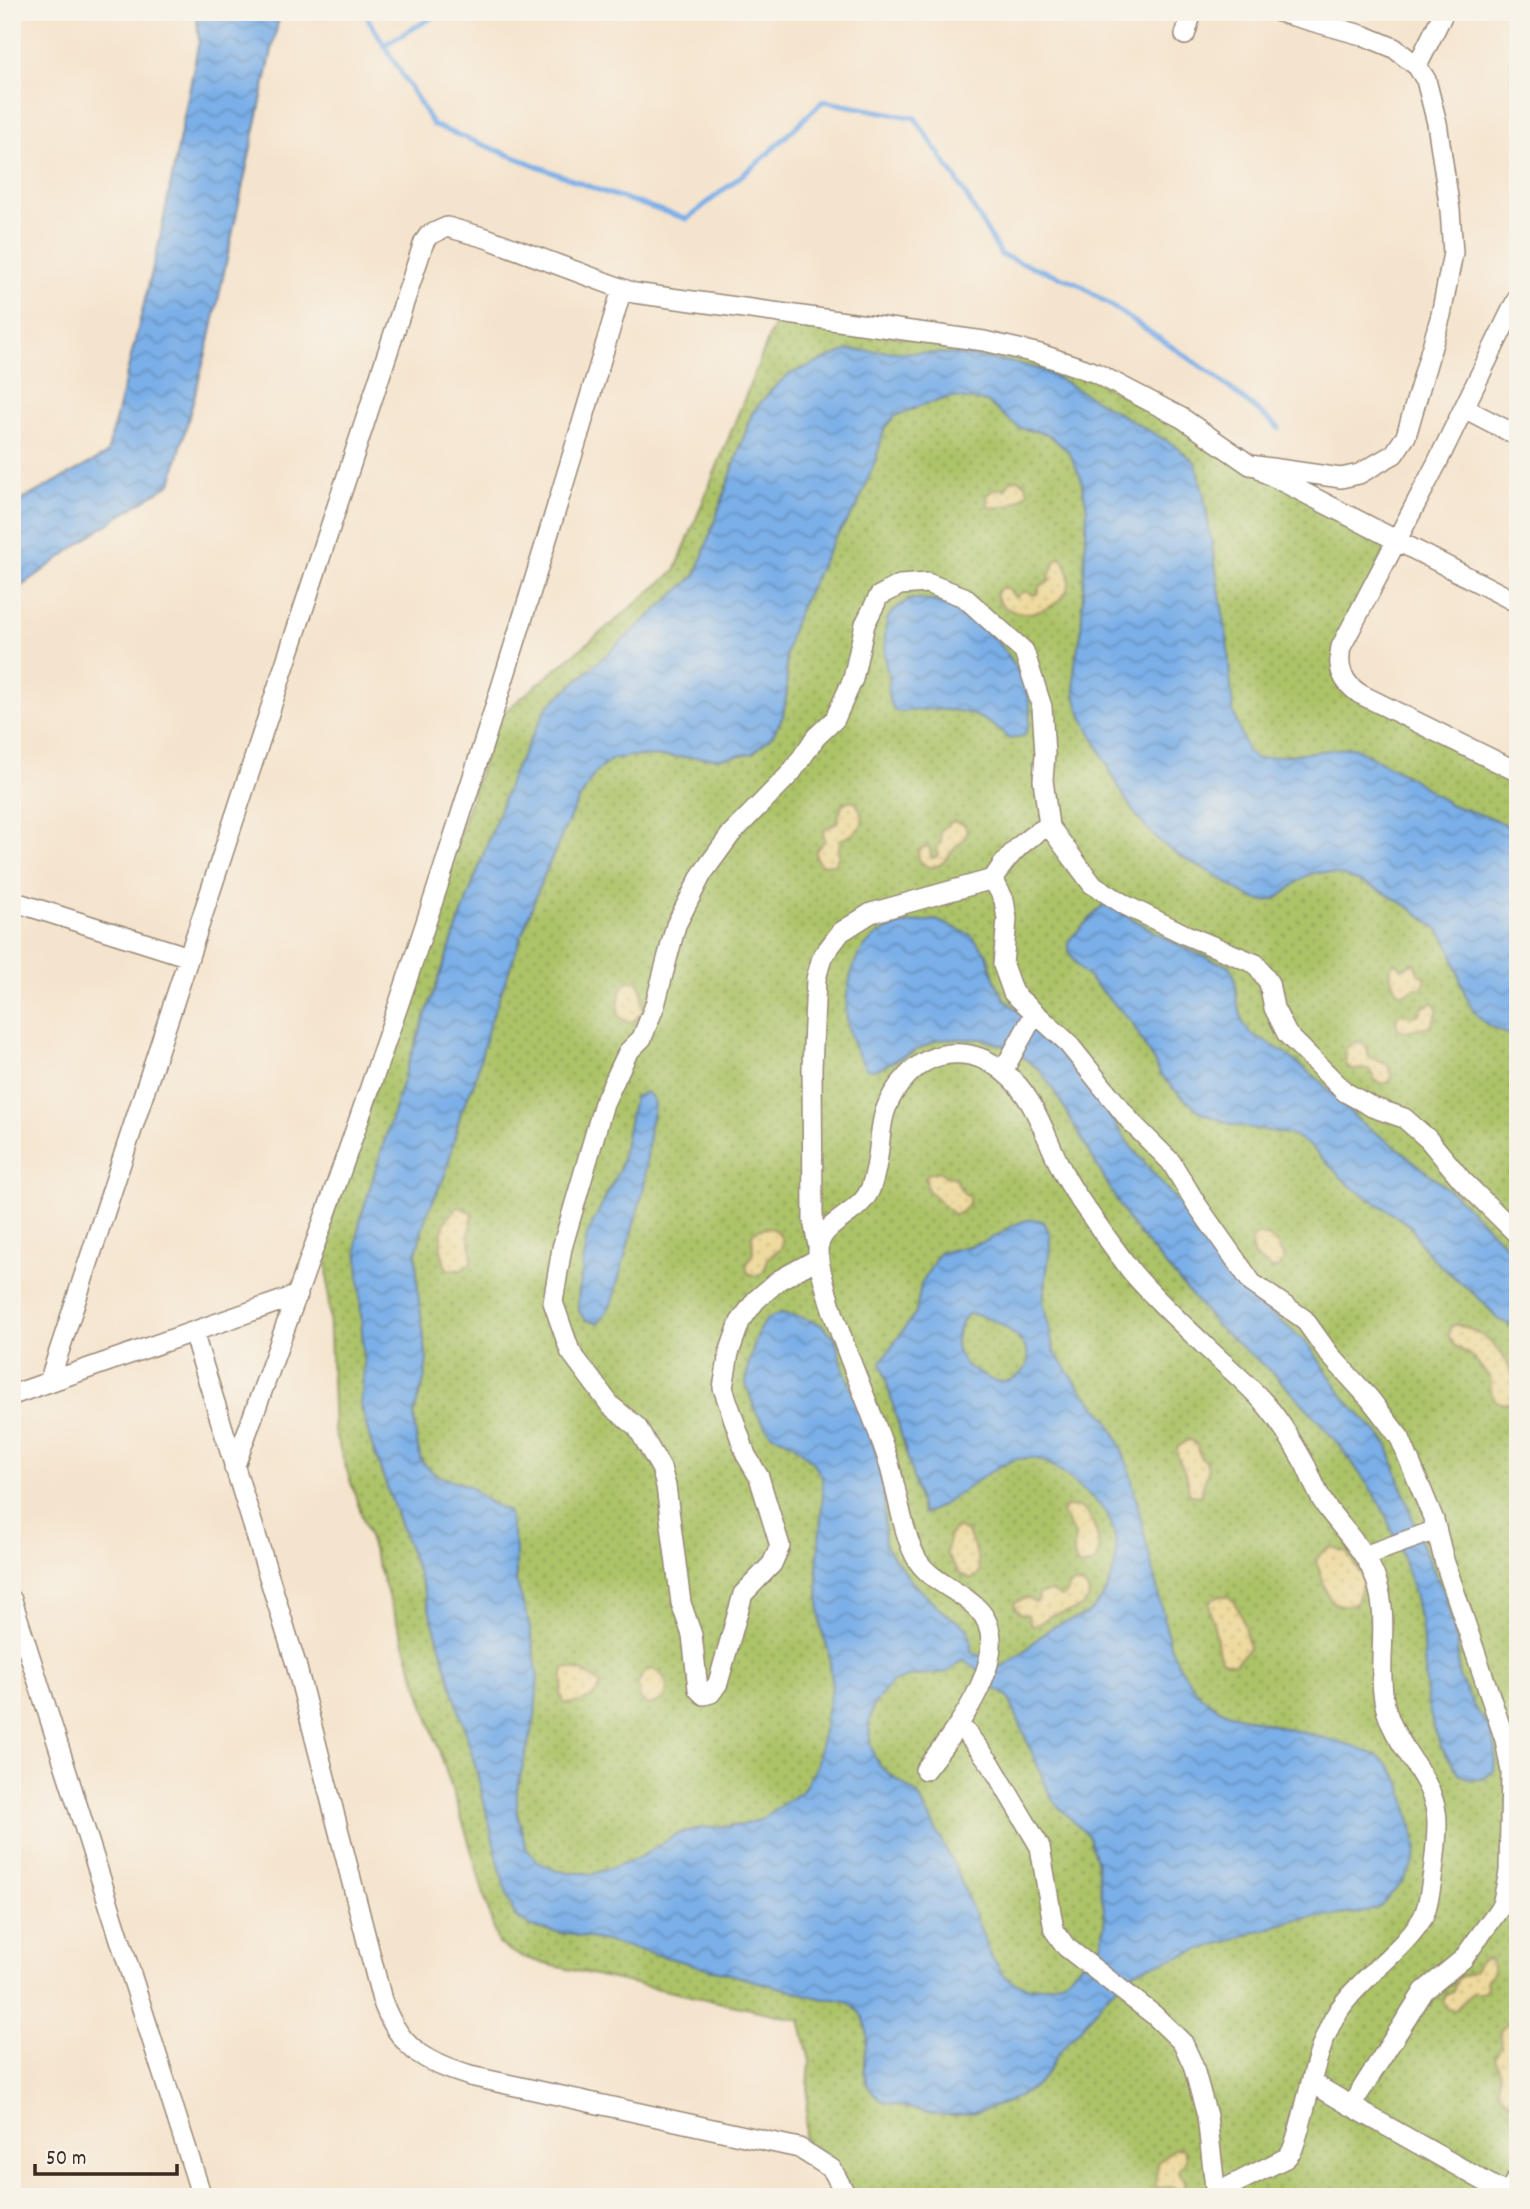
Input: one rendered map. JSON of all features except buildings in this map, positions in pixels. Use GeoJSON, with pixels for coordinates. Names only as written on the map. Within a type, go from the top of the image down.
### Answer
{"type":"FeatureCollection","features":[{"type":"Feature","properties":{"kind":"street"},"geometry":{"type":"LineString","coordinates":[[1185,35],[1192,12]]}},
{"type":"Feature","properties":{"kind":"street"},"geometry":{"type":"LineString","coordinates":[[1250,465],[1341,478],[1359,474],[1394,454],[1406,436],[1441,315],[1453,253],[1450,210],[1437,123],[1426,80],[1417,66],[1394,48],[1365,36],[1279,12]]}},
{"type":"Feature","properties":{"kind":"street"},"geometry":{"type":"LineString","coordinates":[[1417,66],[1444,12]]}},
{"type":"Feature","properties":{"kind":"street"},"geometry":{"type":"LineString","coordinates":[[49,1382],[424,242],[429,235],[447,227],[486,238],[622,289],[665,299],[984,341],[1040,354],[1096,373],[1182,418],[1250,465],[1518,603]]}},
{"type":"Feature","properties":{"kind":"street"},"geometry":{"type":"LineString","coordinates":[[234,1468],[298,1295],[444,869],[622,289]]}},
{"type":"Feature","properties":{"kind":"street"},"geometry":{"type":"LineString","coordinates":[[1518,297],[1341,647],[1339,658],[1343,678],[1353,690],[1518,772]]}},
{"type":"Feature","properties":{"kind":"street"},"geometry":{"type":"LineString","coordinates":[[1464,408],[1518,436]]}},
{"type":"Feature","properties":{"kind":"street"},"geometry":{"type":"LineString","coordinates":[[960,1725],[991,1765],[1040,1847],[1054,1930],[1066,1947],[1154,2015],[1182,2043],[1193,2065],[1207,2116],[1216,2195],[1286,2158],[1292,2151],[1330,2024],[1350,1996],[1423,1918],[1430,1897],[1438,1821],[1433,1797],[1386,1712],[1382,1687],[1384,1619],[1374,1572],[1366,1555],[1324,1503],[1303,1460],[1270,1410],[1134,1275],[1066,1179],[1040,1117],[1005,1068],[967,1053],[939,1054],[911,1071],[888,1099],[881,1123],[878,1168],[867,1198],[828,1227],[818,1252],[756,1300],[740,1321],[729,1353],[723,1388],[746,1455],[759,1477],[780,1546],[772,1564],[743,1594],[718,1683],[711,1693],[704,1695],[698,1689],[692,1635],[681,1603],[666,1486],[661,1468],[637,1427],[611,1406],[570,1350],[552,1302],[562,1248],[604,1102],[628,1052],[642,1038],[655,1005],[676,925],[702,874],[731,834],[791,773],[816,737],[835,719],[853,679],[864,624],[878,596],[900,585],[927,583],[964,597],[1024,651],[1042,707],[1044,780],[1049,826],[1093,884],[1137,911],[1256,964],[1269,983],[1274,1008],[1287,1034],[1345,1092],[1372,1107],[1404,1118],[1428,1139],[1462,1180],[1518,1235]]}},
{"type":"Feature","properties":{"kind":"street"},"geometry":{"type":"LineString","coordinates":[[925,1770],[960,1725],[979,1687],[992,1652],[990,1628],[982,1612],[955,1589],[929,1574],[915,1557],[888,1461],[835,1322],[813,1220],[816,979],[822,957],[841,932],[871,913],[993,880],[1005,859],[1032,834],[1049,826]]}},
{"type":"Feature","properties":{"kind":"street"},"geometry":{"type":"LineString","coordinates":[[993,880],[1004,900],[1007,919],[1003,965],[1013,993],[1033,1015],[1066,1041],[1132,1122],[1171,1162],[1197,1205],[1252,1283],[1304,1319],[1329,1354],[1370,1399],[1400,1438],[1505,1740],[1511,1772],[1509,1872],[1502,1905],[1463,1959],[1424,1991],[1351,2106]]}},
{"type":"Feature","properties":{"kind":"street"},"geometry":{"type":"LineString","coordinates":[[12,901],[189,957]]}},
{"type":"Feature","properties":{"kind":"street"},"geometry":{"type":"LineString","coordinates":[[1005,1068],[1033,1015]]}},
{"type":"Feature","properties":{"kind":"street"},"geometry":{"type":"LineString","coordinates":[[12,1395],[298,1295]]}},
{"type":"Feature","properties":{"kind":"street"},"geometry":{"type":"LineString","coordinates":[[192,1332],[296,1664],[383,2000],[400,2038],[418,2055],[470,2076],[799,2148],[832,2169],[847,2197]]}},
{"type":"Feature","properties":{"kind":"street"},"geometry":{"type":"LineString","coordinates":[[1366,1555],[1433,1531]]}},
{"type":"Feature","properties":{"kind":"street"},"geometry":{"type":"LineString","coordinates":[[12,1600],[202,2197]]}},
{"type":"Feature","properties":{"kind":"street"},"geometry":{"type":"LineString","coordinates":[[1311,2082],[1506,2195],[1518,2177]]}},
{"type":"Feature","properties":{"kind":"green space"},"geometry":{"type":"Polygon","coordinates":[[[776,320],[980,348],[1024,357],[1092,379],[1388,542],[1334,673],[1518,780],[1518,2197],[855,2197],[804,2143],[810,2061],[800,2020],[545,1964],[520,1956],[498,1944],[467,1835],[334,1431],[326,1235],[498,717],[675,571],[776,320]]]}},
{"type":"Feature","properties":{"kind":"sand"},"geometry":{"type":"Polygon","coordinates":[[[1018,479],[1026,484],[1028,492],[1024,496],[1005,506],[988,507],[989,493],[997,489],[1005,490],[1011,480],[1018,479]]]}},
{"type":"Feature","properties":{"kind":"sand"},"geometry":{"type":"Polygon","coordinates":[[[1061,557],[1069,575],[1067,590],[1058,601],[1045,609],[1029,613],[1014,611],[1002,605],[996,593],[1001,588],[1007,588],[1015,597],[1025,591],[1037,594],[1040,586],[1051,580],[1049,576],[1061,557]]]}},
{"type":"Feature","properties":{"kind":"sand"},"geometry":{"type":"Polygon","coordinates":[[[855,802],[860,809],[861,825],[853,834],[840,840],[838,858],[834,864],[821,865],[816,858],[816,850],[825,841],[823,833],[837,823],[842,804],[855,802]]]}},
{"type":"Feature","properties":{"kind":"sand"},"geometry":{"type":"Polygon","coordinates":[[[953,821],[965,825],[966,836],[941,864],[928,867],[919,860],[918,851],[926,846],[930,848],[931,858],[936,857],[937,846],[941,842],[940,831],[953,821]]]}},
{"type":"Feature","properties":{"kind":"sand"},"geometry":{"type":"Polygon","coordinates":[[[1395,962],[1402,969],[1414,963],[1418,973],[1426,978],[1422,988],[1400,994],[1391,977],[1392,964],[1395,962]]]}},
{"type":"Feature","properties":{"kind":"sand"},"geometry":{"type":"Polygon","coordinates":[[[632,980],[638,981],[642,988],[643,1012],[632,1022],[626,1022],[618,1015],[619,1000],[621,990],[632,980]]]}},
{"type":"Feature","properties":{"kind":"sand"},"geometry":{"type":"Polygon","coordinates":[[[1433,1002],[1438,1010],[1431,1026],[1405,1031],[1399,1029],[1396,1021],[1400,1014],[1420,1014],[1423,1007],[1433,1002]]]}},
{"type":"Feature","properties":{"kind":"sand"},"geometry":{"type":"Polygon","coordinates":[[[1357,1041],[1366,1047],[1369,1057],[1388,1065],[1392,1076],[1388,1082],[1382,1084],[1376,1081],[1369,1069],[1352,1070],[1346,1064],[1345,1049],[1357,1041]]]}},
{"type":"Feature","properties":{"kind":"sand"},"geometry":{"type":"Polygon","coordinates":[[[939,1171],[947,1177],[955,1177],[961,1190],[969,1197],[969,1203],[961,1212],[954,1215],[928,1190],[925,1179],[927,1174],[939,1171]]]}},
{"type":"Feature","properties":{"kind":"sand"},"geometry":{"type":"Polygon","coordinates":[[[459,1207],[472,1213],[469,1235],[471,1263],[461,1270],[447,1269],[442,1253],[441,1235],[447,1219],[459,1207]]]}},
{"type":"Feature","properties":{"kind":"sand"},"geometry":{"type":"Polygon","coordinates":[[[769,1227],[778,1232],[783,1242],[781,1248],[767,1259],[762,1273],[753,1275],[748,1273],[746,1266],[753,1254],[752,1234],[769,1227]]]}},
{"type":"Feature","properties":{"kind":"sand"},"geometry":{"type":"Polygon","coordinates":[[[1256,1235],[1268,1236],[1278,1245],[1284,1259],[1280,1267],[1272,1269],[1253,1255],[1251,1242],[1256,1235]]]}},
{"type":"Feature","properties":{"kind":"sand"},"geometry":{"type":"Polygon","coordinates":[[[1457,1324],[1481,1335],[1499,1351],[1511,1372],[1517,1398],[1504,1404],[1492,1397],[1490,1378],[1471,1355],[1456,1347],[1449,1337],[1450,1327],[1457,1324]]]}},
{"type":"Feature","properties":{"kind":"sand"},"geometry":{"type":"Polygon","coordinates":[[[1191,1440],[1198,1446],[1201,1459],[1209,1468],[1200,1496],[1190,1495],[1187,1477],[1177,1453],[1177,1448],[1191,1440]]]}},
{"type":"Feature","properties":{"kind":"sand"},"geometry":{"type":"Polygon","coordinates":[[[1066,1506],[1077,1507],[1089,1516],[1098,1541],[1098,1557],[1095,1563],[1080,1567],[1077,1563],[1074,1552],[1075,1535],[1062,1513],[1066,1506]]]}},
{"type":"Feature","properties":{"kind":"sand"},"geometry":{"type":"Polygon","coordinates":[[[957,1527],[968,1532],[977,1555],[980,1572],[972,1579],[960,1574],[946,1553],[950,1534],[957,1527]]]}},
{"type":"Feature","properties":{"kind":"sand"},"geometry":{"type":"Polygon","coordinates":[[[1332,1547],[1347,1552],[1364,1580],[1357,1602],[1338,1604],[1327,1594],[1316,1562],[1319,1555],[1332,1547]]]}},
{"type":"Feature","properties":{"kind":"sand"},"geometry":{"type":"Polygon","coordinates":[[[1074,1584],[1083,1584],[1089,1592],[1088,1600],[1076,1609],[1052,1615],[1033,1626],[1028,1615],[1021,1614],[1015,1608],[1014,1603],[1027,1597],[1037,1602],[1039,1594],[1052,1591],[1060,1597],[1064,1596],[1074,1584]]]}},
{"type":"Feature","properties":{"kind":"sand"},"geometry":{"type":"Polygon","coordinates":[[[1220,1596],[1228,1596],[1237,1606],[1246,1634],[1249,1648],[1235,1663],[1221,1659],[1218,1651],[1210,1601],[1220,1596]]]}},
{"type":"Feature","properties":{"kind":"sand"},"geometry":{"type":"Polygon","coordinates":[[[568,1668],[595,1680],[601,1686],[598,1691],[586,1700],[564,1703],[560,1693],[564,1670],[568,1668]]]}},
{"type":"Feature","properties":{"kind":"sand"},"geometry":{"type":"Polygon","coordinates":[[[653,1669],[664,1677],[667,1690],[665,1699],[650,1705],[641,1700],[637,1685],[645,1671],[653,1669]]]}},
{"type":"Feature","properties":{"kind":"sand"},"geometry":{"type":"Polygon","coordinates":[[[1489,1959],[1493,1973],[1486,1981],[1487,1988],[1482,1993],[1472,1993],[1455,2010],[1448,2009],[1443,2001],[1446,1994],[1453,1991],[1458,1978],[1474,1971],[1480,1962],[1489,1959]]]}},
{"type":"Feature","properties":{"kind":"sand"},"geometry":{"type":"Polygon","coordinates":[[[1512,2019],[1518,2024],[1518,2098],[1511,2102],[1498,2090],[1500,2072],[1495,2057],[1501,2046],[1500,2031],[1512,2019]]]}},
{"type":"Feature","properties":{"kind":"sand"},"geometry":{"type":"Polygon","coordinates":[[[1182,2148],[1186,2157],[1178,2171],[1185,2180],[1185,2190],[1160,2188],[1155,2185],[1158,2163],[1173,2149],[1182,2148]]]}},
{"type":"Feature","properties":{"kind":"water"},"geometry":{"type":"Polygon","coordinates":[[[196,12],[280,13],[209,342],[171,483],[97,531],[12,593],[12,505],[107,454],[159,243],[199,41],[196,12]]]}},
{"type":"Feature","properties":{"kind":"water"},"geometry":{"type":"Polygon","coordinates":[[[848,350],[956,354],[1016,363],[1045,371],[1174,445],[1196,463],[1204,496],[1227,637],[1233,711],[1247,751],[1256,759],[1354,747],[1408,776],[1449,804],[1518,830],[1518,1039],[1490,1026],[1477,1015],[1466,997],[1453,956],[1441,933],[1422,916],[1386,894],[1359,881],[1331,873],[1318,873],[1308,875],[1276,898],[1258,900],[1168,848],[1154,836],[1128,804],[1079,709],[1074,672],[1081,635],[1087,509],[1081,478],[1069,452],[1048,434],[1019,428],[987,402],[953,397],[895,416],[885,427],[857,507],[833,541],[792,629],[786,653],[787,692],[783,716],[773,735],[753,753],[722,758],[633,756],[612,759],[596,772],[574,808],[540,885],[489,1026],[474,1083],[461,1112],[446,1173],[426,1216],[416,1253],[418,1293],[427,1360],[414,1413],[421,1461],[436,1475],[469,1486],[490,1503],[508,1511],[516,1548],[516,1580],[529,1623],[538,1677],[535,1717],[517,1789],[517,1811],[526,1848],[540,1863],[557,1871],[593,1874],[639,1858],[675,1835],[700,1828],[742,1825],[760,1820],[803,1790],[816,1767],[832,1686],[829,1653],[821,1628],[817,1568],[822,1477],[813,1462],[792,1443],[771,1434],[756,1412],[746,1384],[748,1366],[759,1330],[768,1318],[781,1313],[800,1317],[820,1324],[835,1337],[844,1371],[871,1432],[884,1495],[885,1546],[913,1583],[941,1610],[967,1628],[971,1651],[1001,1667],[1051,1628],[1086,1614],[1097,1605],[1105,1593],[1115,1565],[1116,1550],[1110,1521],[1092,1498],[1062,1472],[1047,1463],[1025,1458],[1000,1466],[949,1501],[923,1514],[881,1362],[916,1312],[921,1284],[939,1253],[983,1242],[1028,1220],[1044,1222],[1050,1234],[1043,1301],[1054,1351],[1080,1388],[1106,1417],[1118,1439],[1130,1472],[1171,1649],[1188,1679],[1209,1703],[1230,1714],[1347,1744],[1376,1755],[1390,1766],[1401,1783],[1417,1846],[1414,1863],[1401,1884],[1378,1908],[1366,1912],[1294,1920],[1136,1970],[1107,1997],[1062,2049],[1036,2085],[1007,2102],[961,2114],[945,2115],[913,2109],[887,2103],[876,2096],[868,2086],[865,2076],[866,2027],[857,2010],[846,2002],[823,1999],[605,1941],[531,1927],[515,1916],[504,1885],[475,1765],[423,1588],[370,1440],[361,1405],[364,1367],[357,1241],[360,1220],[408,1064],[512,775],[547,707],[696,575],[752,413],[789,374],[848,350]],[[968,1314],[958,1330],[956,1346],[968,1366],[1000,1381],[1016,1377],[1026,1368],[1028,1357],[1025,1347],[1016,1336],[992,1320],[968,1314]],[[963,1659],[948,1672],[911,1676],[892,1682],[873,1706],[869,1725],[870,1741],[874,1756],[883,1769],[918,1795],[956,1869],[992,1957],[1004,1975],[1015,1983],[1031,1987],[1047,1986],[1066,1979],[1102,1943],[1105,1916],[1097,1864],[1089,1837],[1052,1800],[1008,1696],[993,1688],[993,1682],[963,1659]]]}},
{"type":"Feature","properties":{"kind":"water"},"geometry":{"type":"Polygon","coordinates":[[[911,599],[949,605],[982,626],[997,642],[1022,679],[1029,699],[1030,718],[1024,736],[1009,739],[983,719],[957,711],[897,712],[893,708],[888,695],[890,676],[885,663],[886,624],[896,608],[911,599]]]}},
{"type":"Feature","properties":{"kind":"water"},"geometry":{"type":"Polygon","coordinates":[[[1105,903],[1181,946],[1230,966],[1243,1022],[1250,1033],[1282,1051],[1319,1080],[1359,1121],[1399,1149],[1455,1195],[1518,1257],[1518,1329],[1498,1319],[1482,1301],[1434,1260],[1419,1242],[1411,1226],[1349,1185],[1311,1147],[1293,1135],[1233,1125],[1202,1113],[1180,1095],[1161,1075],[1131,1021],[1079,968],[1069,951],[1069,940],[1105,903]]]}},
{"type":"Feature","properties":{"kind":"water"},"geometry":{"type":"Polygon","coordinates":[[[936,920],[971,935],[987,954],[995,981],[1005,1000],[1065,1049],[1131,1147],[1182,1207],[1214,1251],[1224,1270],[1308,1344],[1346,1400],[1387,1443],[1421,1543],[1446,1597],[1457,1643],[1459,1677],[1475,1708],[1491,1730],[1496,1749],[1494,1771],[1484,1779],[1470,1780],[1459,1773],[1441,1747],[1427,1701],[1422,1631],[1413,1589],[1400,1549],[1379,1501],[1341,1447],[1306,1407],[1277,1377],[1218,1327],[1129,1222],[1057,1095],[1039,1069],[1010,1048],[982,1039],[956,1039],[937,1040],[876,1070],[866,1069],[853,1044],[847,1022],[847,994],[854,966],[868,943],[885,931],[906,924],[936,920]]]}},
{"type":"Feature","properties":{"kind":"water"},"geometry":{"type":"Polygon","coordinates":[[[646,1092],[653,1098],[654,1108],[644,1188],[612,1303],[599,1323],[585,1320],[579,1311],[578,1299],[587,1235],[620,1168],[634,1097],[646,1092]]]}},
{"type":"Feature","properties":{"kind":"waterway"},"geometry":{"type":"LineString","coordinates":[[364,12],[433,125],[601,191],[687,219],[761,160],[823,101],[915,118],[957,180],[1001,255],[1077,283],[1211,373],[1279,428]]}},
{"type":"Feature","properties":{"kind":"waterway"},"geometry":{"type":"LineString","coordinates":[[384,45],[442,12]]}}]}
